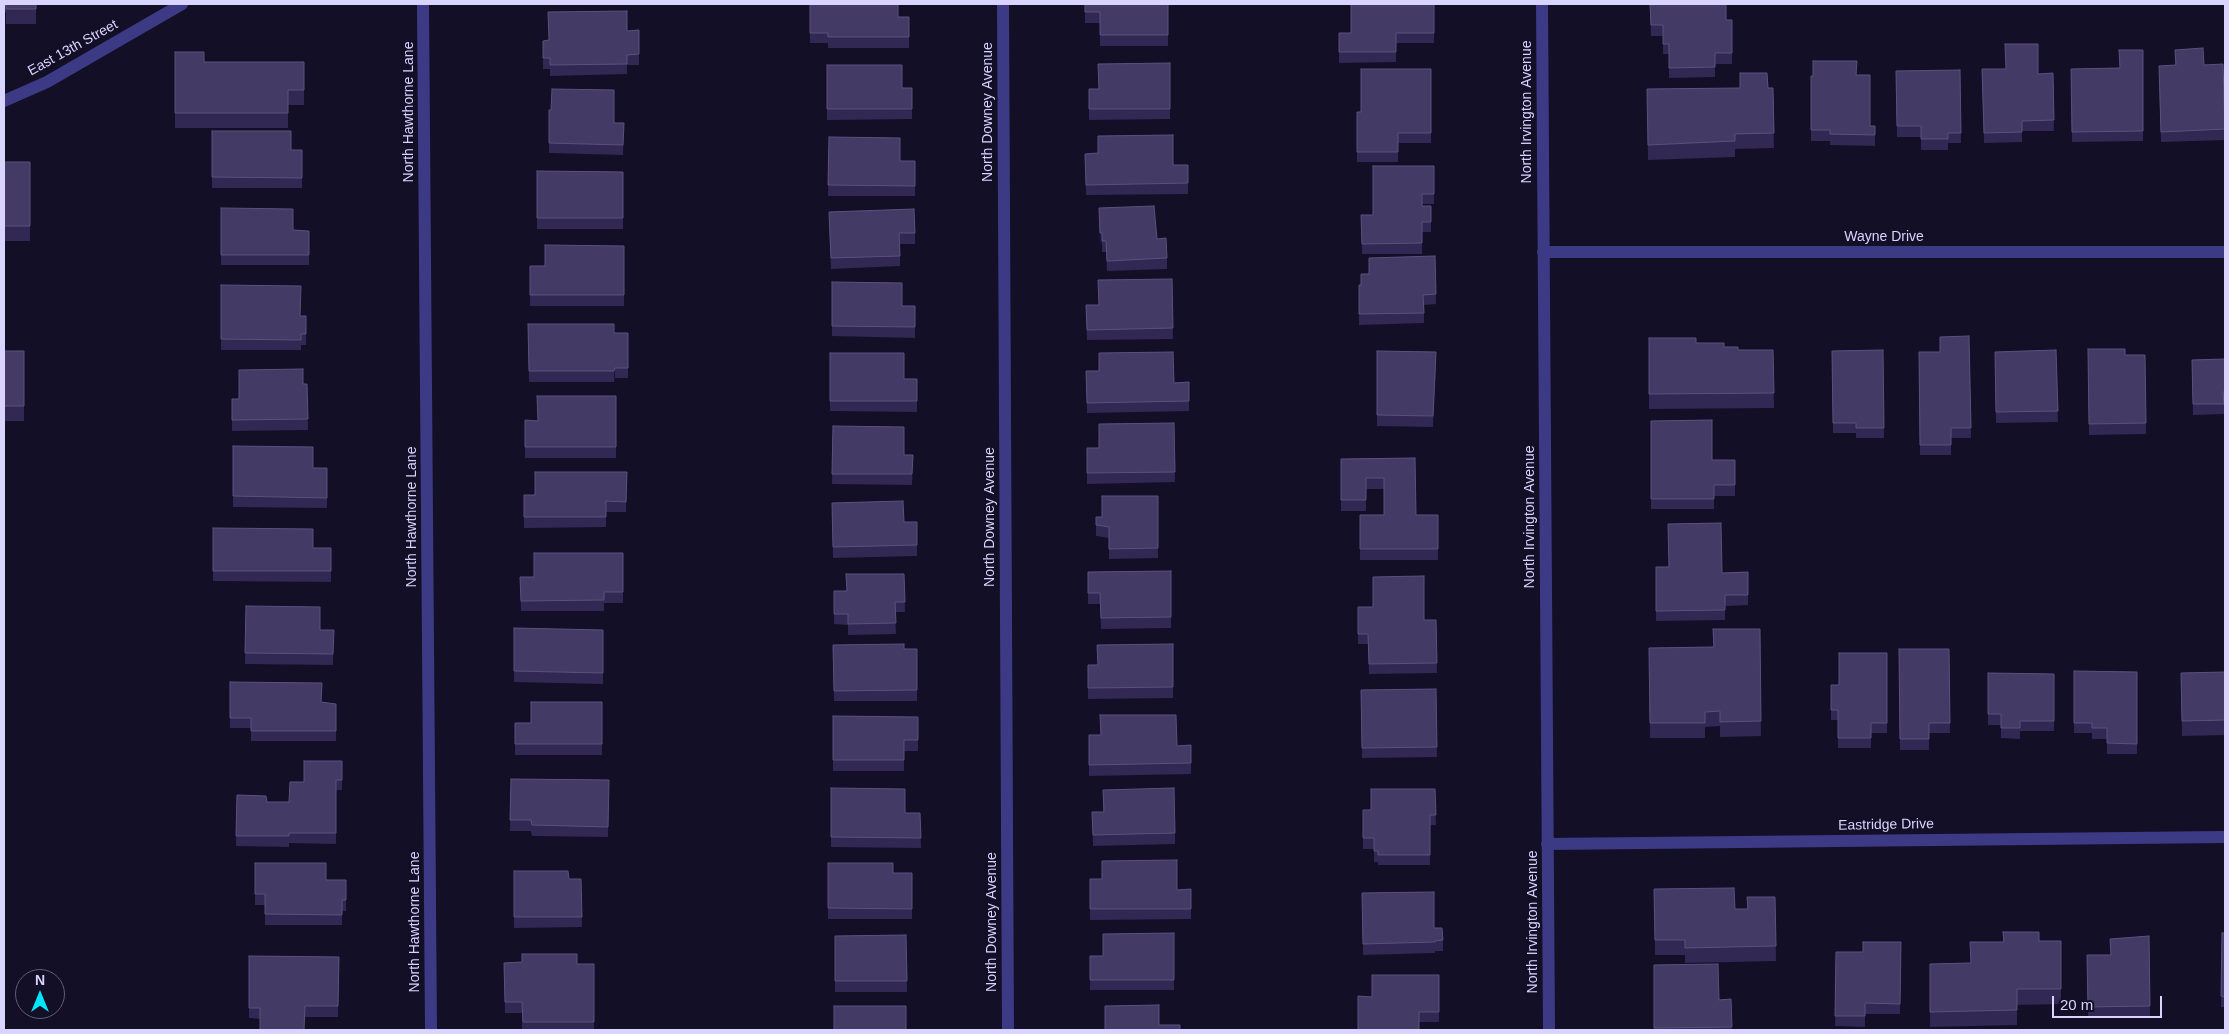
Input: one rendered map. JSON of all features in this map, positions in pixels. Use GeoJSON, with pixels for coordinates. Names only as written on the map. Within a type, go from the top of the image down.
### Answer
{"type":"FeatureCollection","features":[{"type":"Feature","properties":{"kind":"street","name":"East 13th Street"},"geometry":{"type":"LineString","coordinates":[[4,101],[47,82],[182,4]]}},
{"type":"Feature","properties":{"kind":"street","name":"North Hawthorne Lane"},"geometry":{"type":"LineString","coordinates":[[423,4],[430,1030]]}},
{"type":"Feature","properties":{"kind":"street","name":"North Downey Avenue"},"geometry":{"type":"LineString","coordinates":[[1003,4],[1008,1030]]}},
{"type":"Feature","properties":{"kind":"street","name":"North Irvington Avenue"},"geometry":{"type":"LineString","coordinates":[[1542,4],[1549,1030]]}},
{"type":"Feature","properties":{"kind":"street","name":"Wayne Drive"},"geometry":{"type":"LineString","coordinates":[[1543,252],[2225,252]]}},
{"type":"Feature","properties":{"kind":"street","name":"Eastridge Drive"},"geometry":{"type":"LineString","coordinates":[[1548,844],[2225,837]]}},
{"type":"Feature","properties":{"kind":"building"},"geometry":{"type":"Polygon","coordinates":[[[6,4],[36,4],[36,9],[6,9],[6,4]]]}},
{"type":"Feature","properties":{"kind":"building"},"geometry":{"type":"Polygon","coordinates":[[[810,4],[898,4],[898,17],[909,17],[909,37],[828,37],[828,33],[810,33],[810,4]]]}},
{"type":"Feature","properties":{"kind":"building"},"geometry":{"type":"Polygon","coordinates":[[[1085,4],[1168,4],[1168,35],[1100,35],[1100,12],[1085,12],[1085,4]]]}},
{"type":"Feature","properties":{"kind":"building"},"geometry":{"type":"Polygon","coordinates":[[[1351,4],[1434,4],[1434,33],[1396,33],[1396,52],[1339,52],[1339,33],[1351,33],[1351,4]]]}},
{"type":"Feature","properties":{"kind":"building"},"geometry":{"type":"Polygon","coordinates":[[[1650,4],[1726,4],[1726,20],[1732,20],[1732,53],[1715,53],[1715,67],[1669,68],[1669,44],[1663,44],[1663,25],[1651,25],[1650,4]]]}},
{"type":"Feature","properties":{"kind":"building"},"geometry":{"type":"Polygon","coordinates":[[[627,11],[627,31],[639,30],[639,54],[627,55],[627,64],[550,65],[550,58],[543,58],[543,41],[549,40],[548,12],[627,11]]]}},
{"type":"Feature","properties":{"kind":"building"},"geometry":{"type":"Polygon","coordinates":[[[2005,44],[2038,44],[2038,74],[2053,73],[2054,120],[2022,121],[2022,132],[1984,133],[1982,69],[2006,69],[2005,44]]]}},
{"type":"Feature","properties":{"kind":"building"},"geometry":{"type":"Polygon","coordinates":[[[2203,48],[2204,65],[2223,64],[2225,129],[2161,132],[2159,66],[2176,65],[2175,50],[2203,48]]]}},
{"type":"Feature","properties":{"kind":"building"},"geometry":{"type":"Polygon","coordinates":[[[2119,50],[2143,50],[2143,131],[2072,132],[2071,69],[2120,68],[2119,50]]]}},
{"type":"Feature","properties":{"kind":"building"},"geometry":{"type":"Polygon","coordinates":[[[175,52],[204,52],[204,62],[304,62],[304,90],[288,90],[288,113],[175,113],[175,52]]]}},
{"type":"Feature","properties":{"kind":"building"},"geometry":{"type":"Polygon","coordinates":[[[1813,61],[1857,61],[1856,75],[1870,75],[1870,126],[1875,126],[1875,135],[1830,134],[1830,130],[1811,130],[1811,76],[1813,76],[1813,61]]]}},
{"type":"Feature","properties":{"kind":"building"},"geometry":{"type":"Polygon","coordinates":[[[1170,63],[1170,109],[1089,109],[1089,89],[1099,89],[1098,64],[1170,63]]]}},
{"type":"Feature","properties":{"kind":"building"},"geometry":{"type":"Polygon","coordinates":[[[827,65],[902,65],[902,88],[912,88],[912,109],[827,109],[827,65]]]}},
{"type":"Feature","properties":{"kind":"building"},"geometry":{"type":"Polygon","coordinates":[[[1361,69],[1431,69],[1431,133],[1398,133],[1398,152],[1357,152],[1357,112],[1361,112],[1361,69]]]}},
{"type":"Feature","properties":{"kind":"building"},"geometry":{"type":"Polygon","coordinates":[[[1960,70],[1961,133],[1948,133],[1948,139],[1921,139],[1921,126],[1897,126],[1896,71],[1960,70]]]}},
{"type":"Feature","properties":{"kind":"building"},"geometry":{"type":"Polygon","coordinates":[[[1740,73],[1767,73],[1768,88],[1773,88],[1774,133],[1735,134],[1735,141],[1648,145],[1647,89],[1740,88],[1740,73]]]}},
{"type":"Feature","properties":{"kind":"building"},"geometry":{"type":"Polygon","coordinates":[[[552,89],[614,90],[614,123],[624,123],[623,145],[549,143],[549,110],[551,110],[552,89]]]}},
{"type":"Feature","properties":{"kind":"building"},"geometry":{"type":"Polygon","coordinates":[[[212,131],[291,131],[291,150],[302,150],[302,178],[212,177],[212,131]]]}},
{"type":"Feature","properties":{"kind":"building"},"geometry":{"type":"Polygon","coordinates":[[[1173,135],[1173,165],[1188,165],[1188,183],[1086,185],[1085,154],[1098,153],[1098,136],[1173,135]]]}},
{"type":"Feature","properties":{"kind":"building"},"geometry":{"type":"Polygon","coordinates":[[[829,137],[900,138],[900,161],[915,161],[915,186],[828,185],[829,137]]]}},
{"type":"Feature","properties":{"kind":"building"},"geometry":{"type":"Polygon","coordinates":[[[4,162],[30,162],[30,226],[4,226],[4,162]]]}},
{"type":"Feature","properties":{"kind":"building"},"geometry":{"type":"Polygon","coordinates":[[[1373,166],[1434,166],[1434,194],[1422,194],[1422,206],[1431,206],[1431,222],[1422,222],[1422,243],[1362,244],[1361,215],[1373,215],[1373,166]]]}},
{"type":"Feature","properties":{"kind":"building"},"geometry":{"type":"Polygon","coordinates":[[[537,171],[623,172],[623,218],[537,218],[537,171]]]}},
{"type":"Feature","properties":{"kind":"building"},"geometry":{"type":"Polygon","coordinates":[[[1154,206],[1157,239],[1166,238],[1167,258],[1107,261],[1106,241],[1102,241],[1102,233],[1100,233],[1099,208],[1154,206]]]}},
{"type":"Feature","properties":{"kind":"building"},"geometry":{"type":"Polygon","coordinates":[[[221,208],[293,209],[293,230],[309,231],[309,255],[221,255],[221,208]]]}},
{"type":"Feature","properties":{"kind":"building"},"geometry":{"type":"Polygon","coordinates":[[[914,209],[915,233],[899,233],[900,256],[831,258],[829,212],[914,209]]]}},
{"type":"Feature","properties":{"kind":"building"},"geometry":{"type":"Polygon","coordinates":[[[545,245],[624,246],[624,295],[530,295],[530,266],[545,266],[545,245]]]}},
{"type":"Feature","properties":{"kind":"building"},"geometry":{"type":"Polygon","coordinates":[[[1435,256],[1436,294],[1423,295],[1424,313],[1359,314],[1359,285],[1361,285],[1361,274],[1369,274],[1369,258],[1435,256]]]}},
{"type":"Feature","properties":{"kind":"building"},"geometry":{"type":"Polygon","coordinates":[[[1172,279],[1173,328],[1087,330],[1086,305],[1099,305],[1098,280],[1172,279]]]}},
{"type":"Feature","properties":{"kind":"building"},"geometry":{"type":"Polygon","coordinates":[[[832,282],[902,283],[902,306],[915,306],[915,327],[832,326],[832,282]]]}},
{"type":"Feature","properties":{"kind":"building"},"geometry":{"type":"Polygon","coordinates":[[[221,285],[301,286],[300,316],[306,316],[306,334],[301,334],[301,340],[221,339],[221,285]]]}},
{"type":"Feature","properties":{"kind":"building"},"geometry":{"type":"Polygon","coordinates":[[[528,324],[614,324],[614,333],[628,333],[628,368],[615,368],[614,371],[529,371],[528,324]]]}},
{"type":"Feature","properties":{"kind":"building"},"geometry":{"type":"Polygon","coordinates":[[[1969,336],[1971,428],[1951,428],[1951,445],[1920,445],[1919,352],[1940,352],[1940,337],[1969,336]]]}},
{"type":"Feature","properties":{"kind":"building"},"geometry":{"type":"Polygon","coordinates":[[[1649,338],[1696,338],[1696,343],[1724,343],[1724,347],[1738,347],[1738,350],[1773,350],[1774,393],[1649,394],[1649,338]]]}},
{"type":"Feature","properties":{"kind":"building"},"geometry":{"type":"Polygon","coordinates":[[[2088,349],[2125,349],[2125,355],[2145,355],[2146,423],[2089,424],[2088,349]]]}},
{"type":"Feature","properties":{"kind":"building"},"geometry":{"type":"Polygon","coordinates":[[[1883,350],[1884,428],[1856,428],[1856,423],[1833,423],[1832,351],[1883,350]]]}},
{"type":"Feature","properties":{"kind":"building"},"geometry":{"type":"Polygon","coordinates":[[[2056,350],[2058,411],[1996,412],[1995,352],[2056,350]]]}},
{"type":"Feature","properties":{"kind":"building"},"geometry":{"type":"Polygon","coordinates":[[[4,351],[24,351],[24,406],[4,406],[4,351]]]}},
{"type":"Feature","properties":{"kind":"building"},"geometry":{"type":"Polygon","coordinates":[[[1377,351],[1436,352],[1433,416],[1377,415],[1377,351]]]}},
{"type":"Feature","properties":{"kind":"building"},"geometry":{"type":"Polygon","coordinates":[[[1173,352],[1174,383],[1189,382],[1189,401],[1087,403],[1086,371],[1099,371],[1099,353],[1173,352]]]}},
{"type":"Feature","properties":{"kind":"building"},"geometry":{"type":"Polygon","coordinates":[[[830,353],[904,353],[904,379],[917,379],[917,401],[830,401],[830,353]]]}},
{"type":"Feature","properties":{"kind":"building"},"geometry":{"type":"Polygon","coordinates":[[[2225,359],[2224,404],[2193,404],[2192,360],[2225,359]]]}},
{"type":"Feature","properties":{"kind":"building"},"geometry":{"type":"Polygon","coordinates":[[[303,369],[303,384],[307,384],[308,419],[232,420],[232,399],[239,399],[239,370],[303,369]]]}},
{"type":"Feature","properties":{"kind":"building"},"geometry":{"type":"Polygon","coordinates":[[[537,396],[616,396],[616,447],[525,447],[525,420],[538,421],[537,396]]]}},
{"type":"Feature","properties":{"kind":"building"},"geometry":{"type":"Polygon","coordinates":[[[1712,420],[1712,460],[1735,460],[1735,485],[1714,485],[1714,499],[1651,499],[1651,421],[1712,420]]]}},
{"type":"Feature","properties":{"kind":"building"},"geometry":{"type":"Polygon","coordinates":[[[1174,423],[1175,472],[1087,473],[1087,448],[1099,448],[1099,424],[1174,423]]]}},
{"type":"Feature","properties":{"kind":"building"},"geometry":{"type":"Polygon","coordinates":[[[833,426],[904,427],[904,455],[913,455],[912,474],[832,474],[833,426]]]}},
{"type":"Feature","properties":{"kind":"building"},"geometry":{"type":"Polygon","coordinates":[[[233,446],[313,447],[313,468],[327,468],[327,498],[233,496],[233,446]]]}},
{"type":"Feature","properties":{"kind":"building"},"geometry":{"type":"Polygon","coordinates":[[[1415,458],[1416,515],[1438,515],[1438,549],[1360,549],[1360,515],[1384,515],[1384,478],[1366,478],[1366,500],[1341,500],[1341,459],[1415,458]]]}},
{"type":"Feature","properties":{"kind":"building"},"geometry":{"type":"Polygon","coordinates":[[[535,472],[627,472],[626,502],[606,501],[606,517],[524,517],[524,495],[535,495],[535,472]]]}},
{"type":"Feature","properties":{"kind":"building"},"geometry":{"type":"Polygon","coordinates":[[[1102,496],[1158,496],[1158,548],[1109,549],[1109,527],[1096,525],[1096,517],[1102,517],[1102,496]]]}},
{"type":"Feature","properties":{"kind":"building"},"geometry":{"type":"Polygon","coordinates":[[[903,501],[904,522],[917,522],[917,545],[833,547],[832,503],[903,501]]]}},
{"type":"Feature","properties":{"kind":"building"},"geometry":{"type":"Polygon","coordinates":[[[1721,523],[1722,573],[1748,572],[1748,595],[1725,595],[1725,610],[1656,611],[1656,567],[1669,567],[1668,524],[1721,523]]]}},
{"type":"Feature","properties":{"kind":"building"},"geometry":{"type":"Polygon","coordinates":[[[213,528],[313,529],[313,548],[331,548],[331,571],[213,571],[213,528]]]}},
{"type":"Feature","properties":{"kind":"building"},"geometry":{"type":"Polygon","coordinates":[[[534,553],[623,553],[623,592],[604,592],[604,600],[521,601],[520,577],[534,577],[534,553]]]}},
{"type":"Feature","properties":{"kind":"building"},"geometry":{"type":"Polygon","coordinates":[[[1171,571],[1171,617],[1101,618],[1100,593],[1088,593],[1088,572],[1171,571]]]}},
{"type":"Feature","properties":{"kind":"building"},"geometry":{"type":"Polygon","coordinates":[[[846,574],[904,574],[905,602],[895,602],[896,623],[848,624],[848,614],[834,614],[834,591],[847,591],[846,574]]]}},
{"type":"Feature","properties":{"kind":"building"},"geometry":{"type":"Polygon","coordinates":[[[1424,576],[1424,620],[1436,620],[1437,663],[1369,664],[1368,634],[1358,634],[1358,607],[1373,607],[1373,577],[1424,576]]]}},
{"type":"Feature","properties":{"kind":"building"},"geometry":{"type":"Polygon","coordinates":[[[246,606],[320,607],[320,630],[334,630],[333,654],[245,653],[246,606]]]}},
{"type":"Feature","properties":{"kind":"building"},"geometry":{"type":"Polygon","coordinates":[[[514,628],[603,630],[603,673],[514,671],[514,628]]]}},
{"type":"Feature","properties":{"kind":"building"},"geometry":{"type":"Polygon","coordinates":[[[1713,629],[1760,629],[1761,721],[1720,722],[1720,711],[1705,712],[1705,723],[1650,723],[1649,648],[1714,647],[1713,629]]]}},
{"type":"Feature","properties":{"kind":"building"},"geometry":{"type":"Polygon","coordinates":[[[904,644],[904,649],[917,649],[917,690],[834,691],[833,645],[904,644]]]}},
{"type":"Feature","properties":{"kind":"building"},"geometry":{"type":"Polygon","coordinates":[[[1173,644],[1173,687],[1088,688],[1088,665],[1098,665],[1097,645],[1173,644]]]}},
{"type":"Feature","properties":{"kind":"building"},"geometry":{"type":"Polygon","coordinates":[[[1899,649],[1949,649],[1950,723],[1929,723],[1929,739],[1900,739],[1899,649]]]}},
{"type":"Feature","properties":{"kind":"building"},"geometry":{"type":"Polygon","coordinates":[[[1839,653],[1887,653],[1887,723],[1871,723],[1871,738],[1838,738],[1838,710],[1831,710],[1831,685],[1839,685],[1839,653]]]}},
{"type":"Feature","properties":{"kind":"building"},"geometry":{"type":"Polygon","coordinates":[[[2074,671],[2137,672],[2137,744],[2107,743],[2107,728],[2092,728],[2092,723],[2074,723],[2074,671]]]}},
{"type":"Feature","properties":{"kind":"building"},"geometry":{"type":"Polygon","coordinates":[[[2225,672],[2225,720],[2182,721],[2181,673],[2225,672]]]}},
{"type":"Feature","properties":{"kind":"building"},"geometry":{"type":"Polygon","coordinates":[[[1988,673],[2054,674],[2054,721],[2020,721],[2020,728],[2001,728],[2001,714],[1988,714],[1988,673]]]}},
{"type":"Feature","properties":{"kind":"building"},"geometry":{"type":"Polygon","coordinates":[[[230,682],[322,683],[321,702],[336,704],[336,731],[251,731],[251,718],[230,718],[230,682]]]}},
{"type":"Feature","properties":{"kind":"building"},"geometry":{"type":"Polygon","coordinates":[[[1436,689],[1437,747],[1362,748],[1361,690],[1436,689]]]}},
{"type":"Feature","properties":{"kind":"building"},"geometry":{"type":"Polygon","coordinates":[[[531,702],[602,702],[602,744],[515,744],[515,723],[531,723],[531,702]]]}},
{"type":"Feature","properties":{"kind":"building"},"geometry":{"type":"Polygon","coordinates":[[[1100,715],[1176,715],[1177,746],[1191,745],[1191,763],[1089,765],[1089,735],[1101,735],[1100,715]]]}},
{"type":"Feature","properties":{"kind":"building"},"geometry":{"type":"Polygon","coordinates":[[[833,716],[918,717],[918,740],[904,740],[904,760],[833,760],[833,716]]]}},
{"type":"Feature","properties":{"kind":"building"},"geometry":{"type":"Polygon","coordinates":[[[304,761],[342,761],[342,780],[336,780],[336,833],[289,833],[289,836],[236,836],[237,795],[266,796],[267,802],[289,802],[290,782],[304,782],[304,761]]]}},
{"type":"Feature","properties":{"kind":"building"},"geometry":{"type":"Polygon","coordinates":[[[511,779],[609,780],[608,827],[532,825],[531,820],[510,820],[511,779]]]}},
{"type":"Feature","properties":{"kind":"building"},"geometry":{"type":"Polygon","coordinates":[[[831,788],[905,789],[905,813],[920,813],[921,838],[831,837],[831,788]]]}},
{"type":"Feature","properties":{"kind":"building"},"geometry":{"type":"Polygon","coordinates":[[[1174,788],[1175,833],[1093,835],[1092,812],[1104,812],[1103,790],[1174,788]]]}},
{"type":"Feature","properties":{"kind":"building"},"geometry":{"type":"Polygon","coordinates":[[[1371,789],[1435,789],[1436,815],[1430,815],[1430,855],[1378,855],[1378,851],[1374,851],[1374,838],[1363,838],[1363,810],[1371,810],[1371,789]]]}},
{"type":"Feature","properties":{"kind":"building"},"geometry":{"type":"Polygon","coordinates":[[[1177,860],[1177,890],[1191,889],[1191,909],[1090,909],[1090,879],[1102,879],[1102,861],[1177,860]]]}},
{"type":"Feature","properties":{"kind":"building"},"geometry":{"type":"Polygon","coordinates":[[[255,863],[326,863],[326,880],[346,880],[346,900],[342,900],[342,915],[265,914],[265,894],[255,894],[255,863]]]}},
{"type":"Feature","properties":{"kind":"building"},"geometry":{"type":"Polygon","coordinates":[[[828,863],[893,863],[893,873],[912,873],[912,909],[828,908],[828,863]]]}},
{"type":"Feature","properties":{"kind":"building"},"geometry":{"type":"Polygon","coordinates":[[[514,871],[568,871],[569,879],[581,879],[582,917],[514,917],[514,871]]]}},
{"type":"Feature","properties":{"kind":"building"},"geometry":{"type":"Polygon","coordinates":[[[1734,888],[1735,909],[1748,909],[1747,897],[1775,897],[1776,946],[1685,948],[1685,940],[1655,940],[1654,889],[1734,888]]]}},
{"type":"Feature","properties":{"kind":"building"},"geometry":{"type":"Polygon","coordinates":[[[1434,892],[1434,928],[1442,928],[1443,940],[1435,942],[1363,944],[1362,893],[1434,892]]]}},
{"type":"Feature","properties":{"kind":"building"},"geometry":{"type":"Polygon","coordinates":[[[2003,932],[2039,932],[2039,941],[2061,941],[2061,989],[2017,989],[2017,1010],[1930,1012],[1930,964],[1971,963],[1970,942],[2004,942],[2003,932]]]}},
{"type":"Feature","properties":{"kind":"building"},"geometry":{"type":"Polygon","coordinates":[[[1174,933],[1174,980],[1090,980],[1090,956],[1103,956],[1103,934],[1174,933]]]}},
{"type":"Feature","properties":{"kind":"building"},"geometry":{"type":"Polygon","coordinates":[[[2222,933],[2225,933],[2225,997],[2221,996],[2222,933]]]}},
{"type":"Feature","properties":{"kind":"building"},"geometry":{"type":"Polygon","coordinates":[[[906,935],[907,981],[835,981],[835,936],[906,935]]]}},
{"type":"Feature","properties":{"kind":"building"},"geometry":{"type":"Polygon","coordinates":[[[2149,936],[2150,1006],[2088,1007],[2087,955],[2111,955],[2110,939],[2149,936]]]}},
{"type":"Feature","properties":{"kind":"building"},"geometry":{"type":"Polygon","coordinates":[[[1863,942],[1901,942],[1900,1004],[1865,1003],[1865,1016],[1835,1016],[1836,952],[1863,952],[1863,942]]]}},
{"type":"Feature","properties":{"kind":"building"},"geometry":{"type":"Polygon","coordinates":[[[522,954],[577,954],[577,964],[594,964],[594,1022],[523,1022],[522,1002],[505,1002],[504,963],[522,962],[522,954]]]}},
{"type":"Feature","properties":{"kind":"building"},"geometry":{"type":"Polygon","coordinates":[[[249,956],[339,957],[338,1006],[305,1006],[304,1030],[260,1030],[260,1008],[249,1008],[249,956]]]}},
{"type":"Feature","properties":{"kind":"building"},"geometry":{"type":"Polygon","coordinates":[[[1718,964],[1719,1000],[1731,999],[1732,1027],[1654,1028],[1654,965],[1718,964]]]}},
{"type":"Feature","properties":{"kind":"building"},"geometry":{"type":"Polygon","coordinates":[[[1372,975],[1439,975],[1439,1012],[1419,1012],[1419,1030],[1358,1030],[1358,996],[1372,997],[1372,975]]]}},
{"type":"Feature","properties":{"kind":"building"},"geometry":{"type":"Polygon","coordinates":[[[1159,1005],[1159,1025],[1180,1025],[1180,1030],[1105,1030],[1105,1006],[1159,1005]]]}},
{"type":"Feature","properties":{"kind":"building"},"geometry":{"type":"Polygon","coordinates":[[[834,1006],[906,1006],[906,1030],[834,1030],[834,1006]]]}}]}
